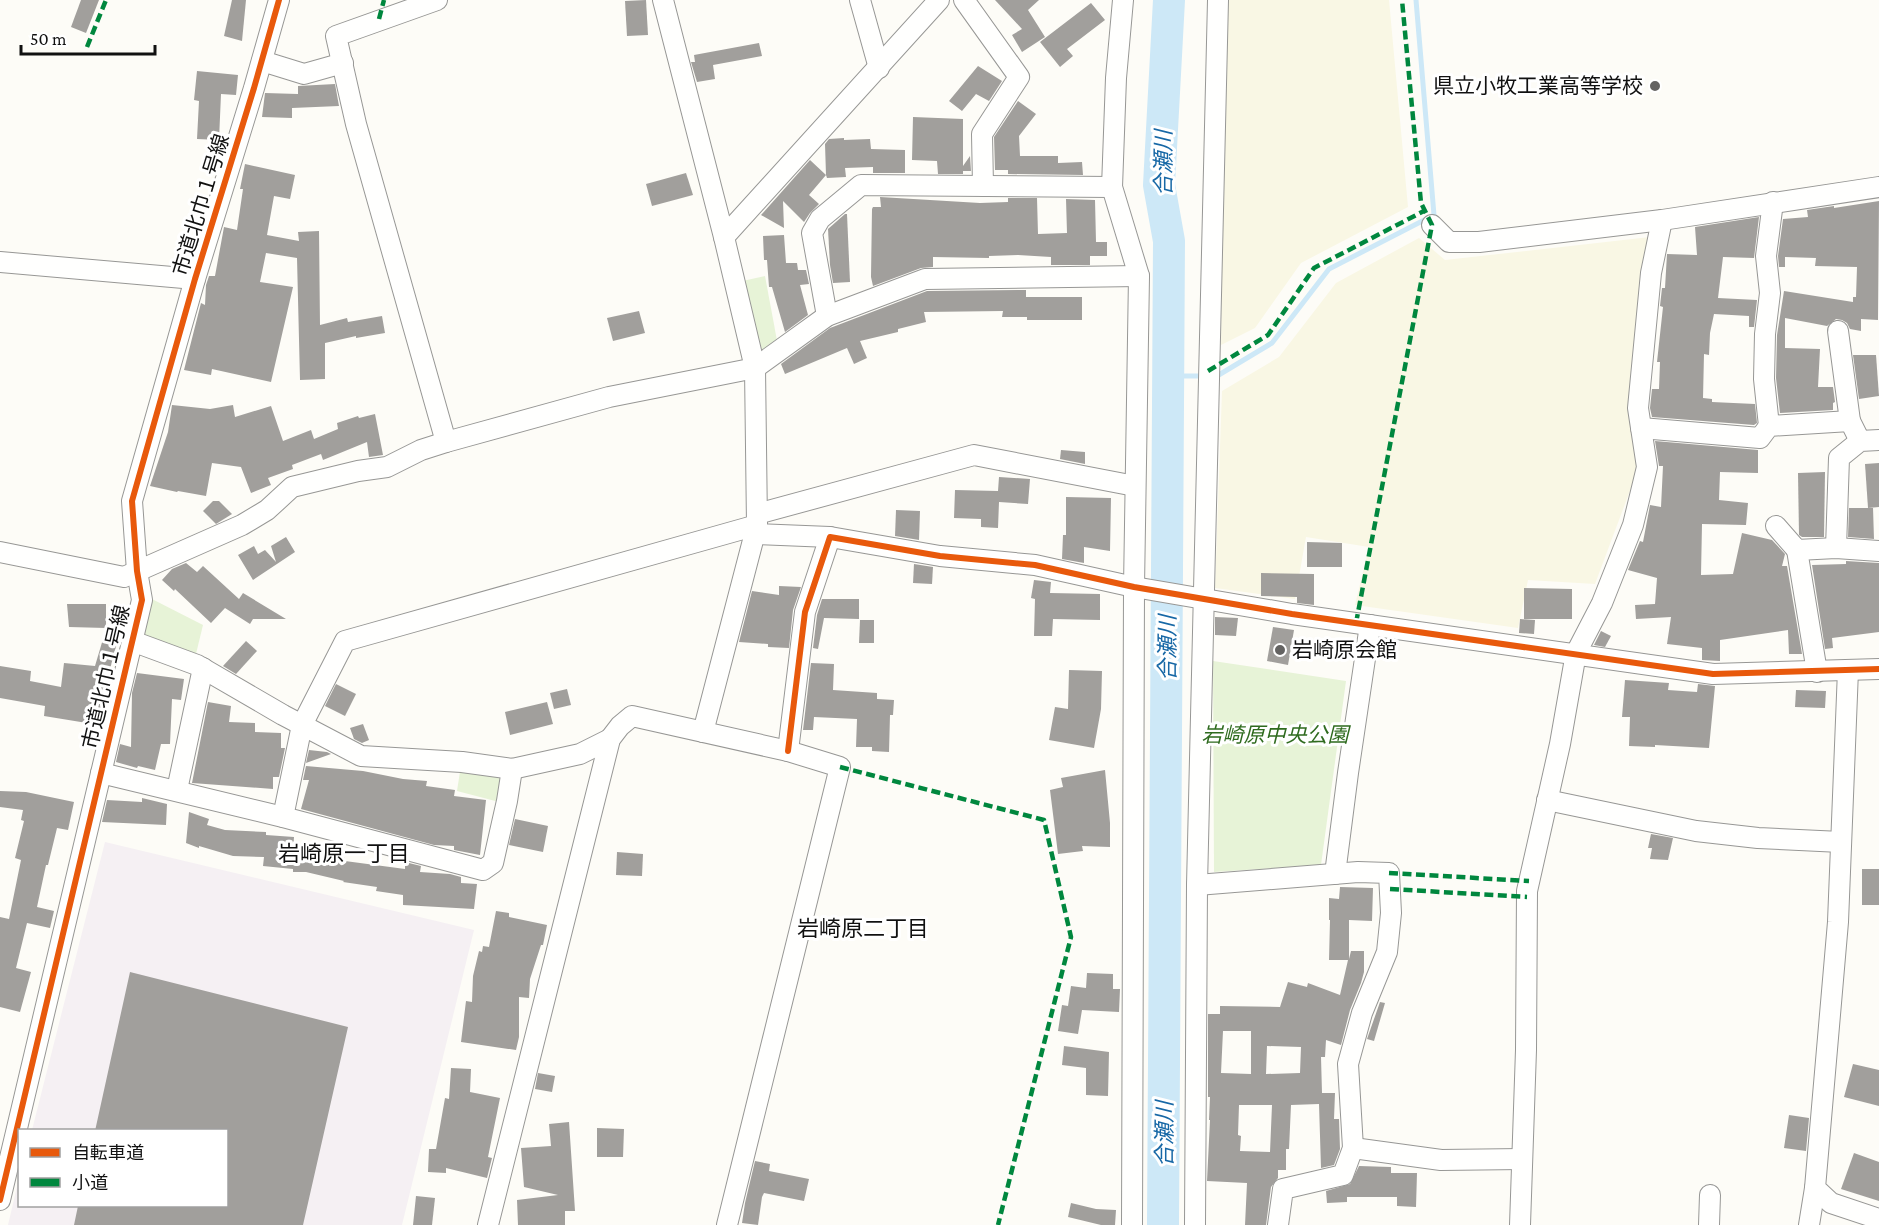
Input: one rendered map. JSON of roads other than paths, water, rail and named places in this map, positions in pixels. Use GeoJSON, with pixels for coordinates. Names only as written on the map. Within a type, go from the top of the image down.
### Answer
{"type":"FeatureCollection","features":[{"type":"Feature","properties":{"kind":"street","name":"市道北巾１号線"},"geometry":{"type":"LineString","coordinates":[[0,1200],[142,600],[137,571],[132,501],[195,279],[279,0]]}},
{"type":"Feature","properties":{"kind":"street"},"geometry":{"type":"LineString","coordinates":[[437,0],[336,36],[356,124],[446,442]]}},
{"type":"Feature","properties":{"kind":"street"},"geometry":{"type":"LineString","coordinates":[[663,0],[755,368],[756,524],[703,732]]}},
{"type":"Feature","properties":{"kind":"street"},"geometry":{"type":"LineString","coordinates":[[860,0],[879,68]]}},
{"type":"Feature","properties":{"kind":"street"},"geometry":{"type":"LineString","coordinates":[[724,237],[939,0]]}},
{"type":"Feature","properties":{"kind":"street"},"geometry":{"type":"LineString","coordinates":[[964,0],[1019,77],[982,134],[983,186]]}},
{"type":"Feature","properties":{"kind":"street"},"geometry":{"type":"LineString","coordinates":[[1124,0],[1116,78],[1112,187],[1138,276],[1135,486],[1139,588],[1132,1225]]}},
{"type":"Feature","properties":{"kind":"street"},"geometry":{"type":"LineString","coordinates":[[1195,1225],[1197,885],[1202,599],[1218,0]]}},
{"type":"Feature","properties":{"kind":"street"},"geometry":{"type":"LineString","coordinates":[[262,61],[304,74],[343,63]]}},
{"type":"Feature","properties":{"kind":"street"},"geometry":{"type":"LineString","coordinates":[[828,316],[812,233],[820,219],[861,185],[1112,187]]}},
{"type":"Feature","properties":{"kind":"street"},"geometry":{"type":"LineString","coordinates":[[1432,225],[1449,242],[1479,242],[1662,219],[1879,187]]}},
{"type":"Feature","properties":{"kind":"street"},"geometry":{"type":"LineString","coordinates":[[1641,428],[1760,438],[1769,426],[1764,379],[1765,334],[1770,293],[1766,256],[1773,202]]}},
{"type":"Feature","properties":{"kind":"street"},"geometry":{"type":"LineString","coordinates":[[1520,1225],[1526,1050],[1527,891],[1560,744],[1576,653],[1602,603],[1633,525],[1647,467],[1638,408],[1639,387],[1652,273],[1662,219]]}},
{"type":"Feature","properties":{"kind":"street"},"geometry":{"type":"LineString","coordinates":[[0,262],[195,279]]}},
{"type":"Feature","properties":{"kind":"street"},"geometry":{"type":"LineString","coordinates":[[0,552],[123,577],[242,525],[267,510],[292,487],[358,471],[387,467],[421,450],[446,442],[609,397],[755,368],[828,316],[925,279],[1138,276]]}},
{"type":"Feature","properties":{"kind":"street"},"geometry":{"type":"LineString","coordinates":[[1836,548],[1839,458],[1870,440],[1850,421],[1838,331]]}},
{"type":"Feature","properties":{"kind":"street"},"geometry":{"type":"LineString","coordinates":[[1769,426],[1850,421]]}},
{"type":"Feature","properties":{"kind":"street"},"geometry":{"type":"LineString","coordinates":[[283,817],[302,725],[345,641],[756,524],[974,455],[1135,486]]}},
{"type":"Feature","properties":{"kind":"street"},"geometry":{"type":"LineString","coordinates":[[756,524],[940,555],[1035,565],[1202,599],[1713,674],[1879,669]]}},
{"type":"Feature","properties":{"kind":"street"},"geometry":{"type":"LineString","coordinates":[[1776,526],[1797,550],[1817,672]]}},
{"type":"Feature","properties":{"kind":"street"},"geometry":{"type":"LineString","coordinates":[[788,751],[805,612],[830,537]]}},
{"type":"Feature","properties":{"kind":"street"},"geometry":{"type":"LineString","coordinates":[[1797,550],[1836,548],[1879,551]]}},
{"type":"Feature","properties":{"kind":"street"},"geometry":{"type":"LineString","coordinates":[[1335,874],[1370,625]]}},
{"type":"Feature","properties":{"kind":"street"},"geometry":{"type":"LineString","coordinates":[[132,641],[203,668],[361,756],[462,762],[512,769],[580,754],[610,739]]}},
{"type":"Feature","properties":{"kind":"street"},"geometry":{"type":"LineString","coordinates":[[177,790],[203,668]]}},
{"type":"Feature","properties":{"kind":"street"},"geometry":{"type":"LineString","coordinates":[[1809,1225],[1815,1188],[1838,922],[1848,669]]}},
{"type":"Feature","properties":{"kind":"street"},"geometry":{"type":"LineString","coordinates":[[488,1225],[610,739],[632,716],[788,751],[840,766],[727,1225]]}},
{"type":"Feature","properties":{"kind":"street"},"geometry":{"type":"LineString","coordinates":[[101,773],[177,790],[483,870],[493,863],[512,769]]}},
{"type":"Feature","properties":{"kind":"street"},"geometry":{"type":"LineString","coordinates":[[1547,800],[1696,831],[1758,838],[1841,842]]}},
{"type":"Feature","properties":{"kind":"street"},"geometry":{"type":"LineString","coordinates":[[1197,885],[1358,872],[1389,873],[1391,913],[1387,952],[1362,1013],[1348,1064],[1353,1148],[1343,1174],[1283,1189],[1278,1225]]}},
{"type":"Feature","properties":{"kind":"street"},"geometry":{"type":"LineString","coordinates":[[1353,1148],[1441,1160],[1522,1159]]}},
{"type":"Feature","properties":{"kind":"street"},"geometry":{"type":"LineString","coordinates":[[1815,1188],[1831,1203],[1879,1219]]}},
{"type":"Feature","properties":{"kind":"street"},"geometry":{"type":"LineString","coordinates":[[1709,1225],[1710,1195]]}},
{"type":"Feature","properties":{"kind":"waterway","name":"合瀬川"},"geometry":{"type":"LineString","coordinates":[[1163,1225],[1169,241],[1159,185],[1169,0]]}},
{"type":"Feature","properties":{"kind":"waterway"},"geometry":{"type":"LineString","coordinates":[[1168,376],[1217,376],[1272,343],[1329,269],[1434,215],[1416,0]]}},
{"type":"Feature","properties":{"kind":"place","name":"県立小牧工業高等学校"},"geometry":{"type":"Point","coordinates":[1655,86]}},
{"type":"Feature","properties":{"kind":"place","name":"岩崎原会館"},"geometry":{"type":"Point","coordinates":[1280,650]}},
{"type":"Feature","properties":{"kind":"district","name":"岩崎原一丁目"},"geometry":{"type":"Point","coordinates":[344,853]}},
{"type":"Feature","properties":{"kind":"district","name":"岩崎原二丁目"},"geometry":{"type":"Point","coordinates":[863,928]}},
{"type":"Feature","properties":{"kind":"park label","name":"岩崎原中央公園"},"geometry":{"type":"Point","coordinates":[1275,735]}}]}
